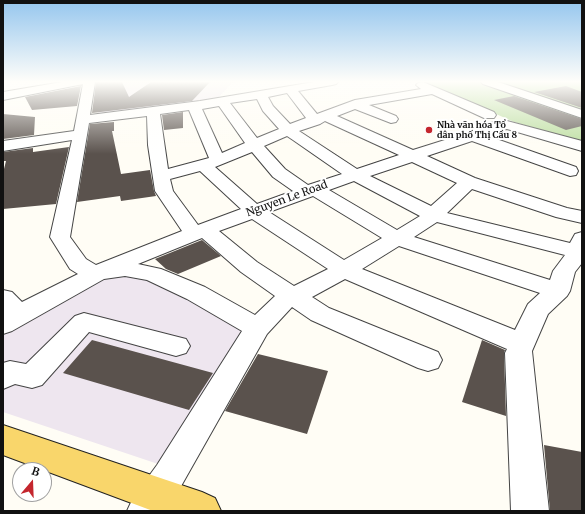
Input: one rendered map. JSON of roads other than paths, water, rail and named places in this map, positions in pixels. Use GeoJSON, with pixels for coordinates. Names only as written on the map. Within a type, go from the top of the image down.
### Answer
{"type":"FeatureCollection","features":[{"type":"Feature","properties":{"kind":"main road"},"geometry":{"type":"LineString","coordinates":[[3,440],[151,503],[202,511]]}},
{"type":"Feature","properties":{"kind":"street"},"geometry":{"type":"LineString","coordinates":[[85,106],[76,166],[60,237],[78,264],[88,270],[98,273],[125,269],[153,274],[196,293],[257,328]]}},
{"type":"Feature","properties":{"kind":"street"},"geometry":{"type":"LineString","coordinates":[[3,146],[153,111],[194,106],[211,164],[254,211],[344,270],[522,344],[537,310],[558,291],[564,270],[580,245],[433,214],[355,175],[288,130],[267,106]]}},
{"type":"Feature","properties":{"kind":"street"},"geometry":{"type":"LineString","coordinates":[[225,106],[253,144],[279,173],[396,238],[558,291]]}},
{"type":"Feature","properties":{"kind":"street"},"geometry":{"type":"LineString","coordinates":[[308,106],[320,118],[412,156],[469,182],[563,213],[582,217]]}},
{"type":"Feature","properties":{"kind":"street"},"geometry":{"type":"LineString","coordinates":[[161,176],[211,164],[253,144],[320,118],[345,106]]}},
{"type":"Feature","properties":{"kind":"street"},"geometry":{"type":"LineString","coordinates":[[368,106],[391,119]]}},
{"type":"Feature","properties":{"kind":"street"},"geometry":{"type":"LineString","coordinates":[[469,106],[488,115]]}},
{"type":"Feature","properties":{"kind":"street"},"geometry":{"type":"LineString","coordinates":[[558,106],[582,114]]}},
{"type":"Feature","properties":{"kind":"street"},"geometry":{"type":"LineString","coordinates":[[153,111],[164,191],[199,232],[320,314],[428,360]]}},
{"type":"Feature","properties":{"kind":"street","name":"Nguyen Le Road"},"geometry":{"type":"LineString","coordinates":[[9,313],[98,273],[199,232],[310,190],[472,136],[493,126],[507,125],[582,146]]}},
{"type":"Feature","properties":{"kind":"street"},"geometry":{"type":"LineString","coordinates":[[472,136],[570,170]]}},
{"type":"Feature","properties":{"kind":"street"},"geometry":{"type":"LineString","coordinates":[[151,503],[257,328],[277,310],[281,303],[344,270],[425,222],[469,182]]}},
{"type":"Feature","properties":{"kind":"street"},"geometry":{"type":"LineString","coordinates":[[3,378],[10,372],[32,378],[84,322],[176,346]]}},
{"type":"Feature","properties":{"kind":"street"},"geometry":{"type":"LineString","coordinates":[[519,354],[530,511]]}},
{"type":"Feature","properties":{"kind":"place","name":"Nhà văn hóa Tổ dân phố Thị Cầu 8"},"geometry":{"type":"Point","coordinates":[429,130]}}]}
